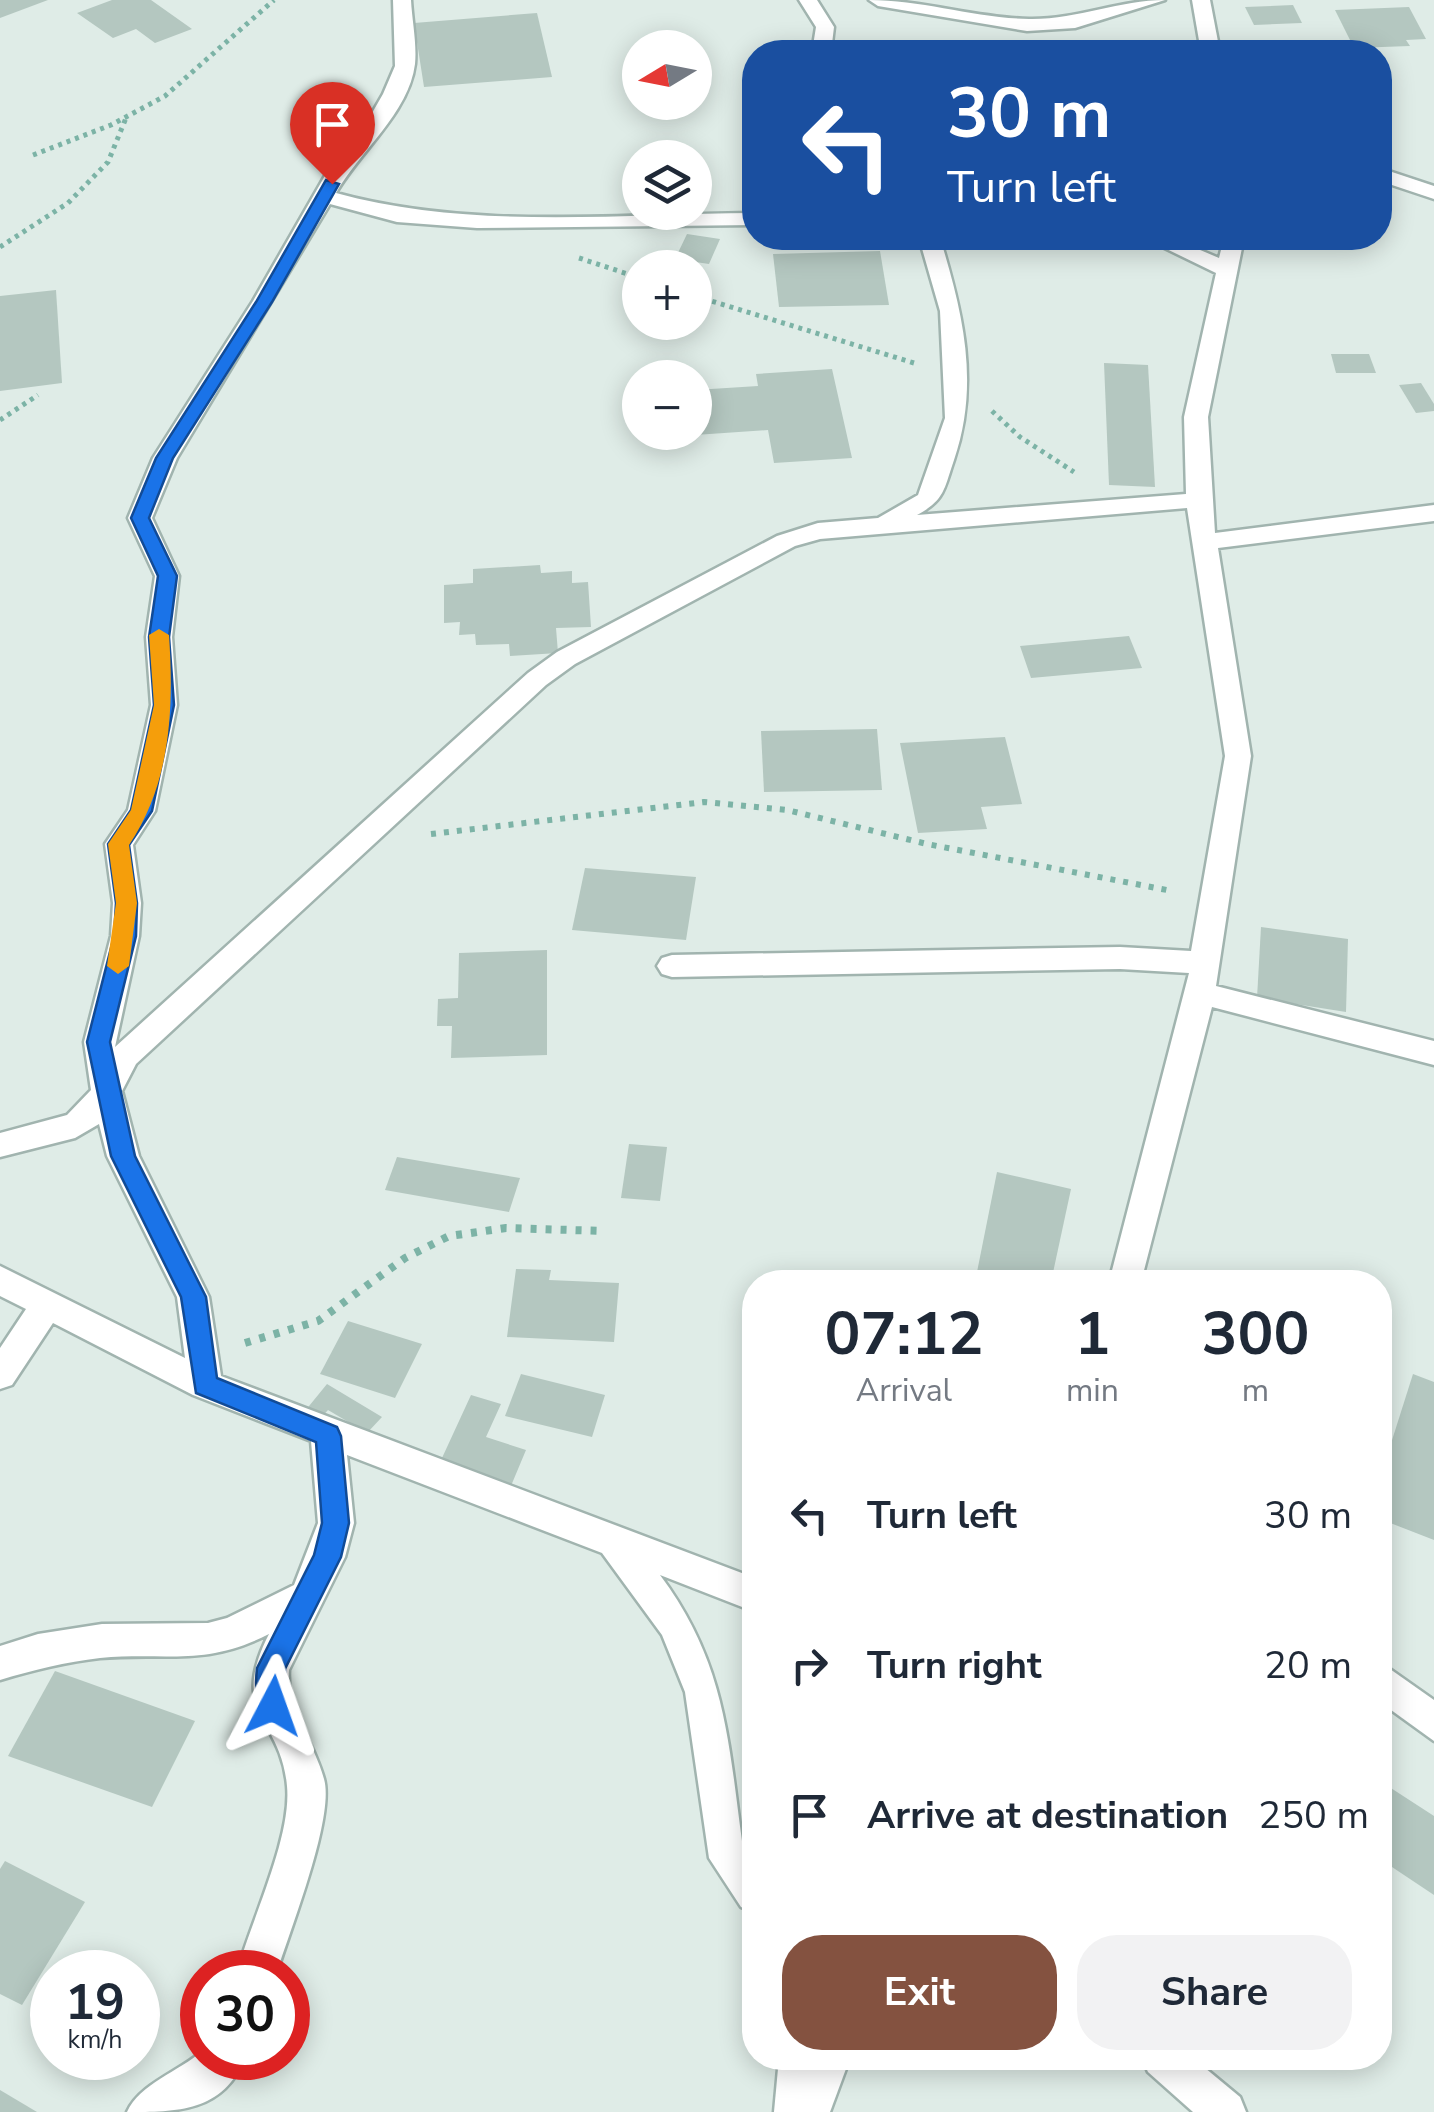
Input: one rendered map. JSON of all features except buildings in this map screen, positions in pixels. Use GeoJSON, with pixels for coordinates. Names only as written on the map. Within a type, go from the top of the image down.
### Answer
{"type":"FeatureCollection","features":[{"type":"Feature","properties":{"kind":"street"},"geometry":{"type":"LineString","coordinates":[[205,1385],[193,1297],[123,1156],[99,1042],[125,936],[126,903],[118,844],[142,811],[164,705],[159,637],[167,576],[140,518],[164,458],[344,160],[377,123],[405,66],[402,0]]}},
{"type":"Feature","properties":{"kind":"street"},"geometry":{"type":"LineString","coordinates":[[808,0],[825,28],[824,40]]}},
{"type":"Feature","properties":{"kind":"street"},"geometry":{"type":"LineString","coordinates":[[878,0],[1000,22],[1051,25],[1156,0]]}},
{"type":"Feature","properties":{"kind":"street"},"geometry":{"type":"LineString","coordinates":[[1201,0],[1209,40]]}},
{"type":"Feature","properties":{"kind":"street"},"geometry":{"type":"LineString","coordinates":[[1392,178],[1434,193]]}},
{"type":"Feature","properties":{"kind":"street"},"geometry":{"type":"LineString","coordinates":[[324,196],[397,216],[477,222],[742,220]]}},
{"type":"Feature","properties":{"kind":"street"},"geometry":{"type":"LineString","coordinates":[[876,526],[928,499],[946,439],[957,418],[951,311],[933,250]]}},
{"type":"Feature","properties":{"kind":"street"},"geometry":{"type":"LineString","coordinates":[[1182,250],[1226,270]]}},
{"type":"Feature","properties":{"kind":"street"},"geometry":{"type":"LineString","coordinates":[[1128,1270],[1202,978],[1238,756],[1198,500],[1196,416],[1231,250]]}},
{"type":"Feature","properties":{"kind":"street"},"geometry":{"type":"LineString","coordinates":[[0,1145],[68,1131],[86,1121],[107,1094],[125,1056],[566,658],[786,541],[818,531],[1198,500]]}},
{"type":"Feature","properties":{"kind":"street"},"geometry":{"type":"LineString","coordinates":[[1206,542],[1434,513]]}},
{"type":"Feature","properties":{"kind":"street"},"geometry":{"type":"LineString","coordinates":[[672,966],[1120,958],[1202,978],[1434,1054]]}},
{"type":"Feature","properties":{"kind":"street"},"geometry":{"type":"LineString","coordinates":[[0,1280],[46,1307],[205,1385],[328,1436],[742,1590]]}},
{"type":"Feature","properties":{"kind":"street"},"geometry":{"type":"LineString","coordinates":[[0,1376],[46,1307]]}},
{"type":"Feature","properties":{"kind":"street"},"geometry":{"type":"LineString","coordinates":[[264,1950],[306,1810],[306,1781],[269,1689],[271,1668],[327,1557],[336,1523],[328,1436]]}},
{"type":"Feature","properties":{"kind":"street"},"geometry":{"type":"LineString","coordinates":[[616,1543],[676,1625],[703,1692],[723,1840],[728,1858],[742,1876]]}},
{"type":"Feature","properties":{"kind":"street"},"geometry":{"type":"LineString","coordinates":[[0,1664],[38,1651],[102,1641],[208,1640],[233,1634],[304,1598]]}},
{"type":"Feature","properties":{"kind":"street"},"geometry":{"type":"LineString","coordinates":[[1392,1689],[1434,1722]]}},
{"type":"Feature","properties":{"kind":"street"},"geometry":{"type":"LineString","coordinates":[[795,2112],[798,2070]]}},
{"type":"Feature","properties":{"kind":"street"},"geometry":{"type":"LineString","coordinates":[[810,2112],[826,2070]]}},
{"type":"Feature","properties":{"kind":"street"},"geometry":{"type":"LineString","coordinates":[[1176,2070],[1226,2112]]}},
{"type":"Feature","properties":{"kind":"street"},"geometry":{"type":"LineString","coordinates":[[148,2112],[200,2080]]}},
{"type":"Feature","properties":{"kind":"path"},"geometry":{"type":"LineString","coordinates":[[33,155],[126,117],[165,96],[274,0]]}},
{"type":"Feature","properties":{"kind":"path"},"geometry":{"type":"LineString","coordinates":[[0,247],[68,203],[108,162],[126,117]]}},
{"type":"Feature","properties":{"kind":"path"},"geometry":{"type":"LineString","coordinates":[[712,301],[932,368],[955,381],[1020,437],[1125,506]]}},
{"type":"Feature","properties":{"kind":"path"},"geometry":{"type":"LineString","coordinates":[[0,420],[38,394]]}},
{"type":"Feature","properties":{"kind":"path"},"geometry":{"type":"LineString","coordinates":[[360,842],[704,802],[788,810],[927,844],[1212,899]]}},
{"type":"Feature","properties":{"kind":"path"},"geometry":{"type":"LineString","coordinates":[[200,1348],[260,1342],[296,1330],[338,1310],[391,1267],[448,1236],[520,1228],[604,1231]]}},
{"type":"Feature","properties":{"kind":"slow traffic"},"geometry":{"type":"LineString","coordinates":[[118,966],[125,936],[126,903],[118,844],[142,811],[164,705],[159,635]]}},
{"type":"Feature","properties":{"kind":"route"},"geometry":{"type":"LineString","coordinates":[[273,1706],[269,1689],[271,1668],[327,1557],[336,1523],[328,1436],[205,1385],[193,1297],[178,1259],[147,1208],[123,1156],[99,1042],[125,936],[126,903],[118,844],[142,811],[164,705],[159,637],[167,576],[140,518],[164,458],[264,302],[332,184]]}}]}
